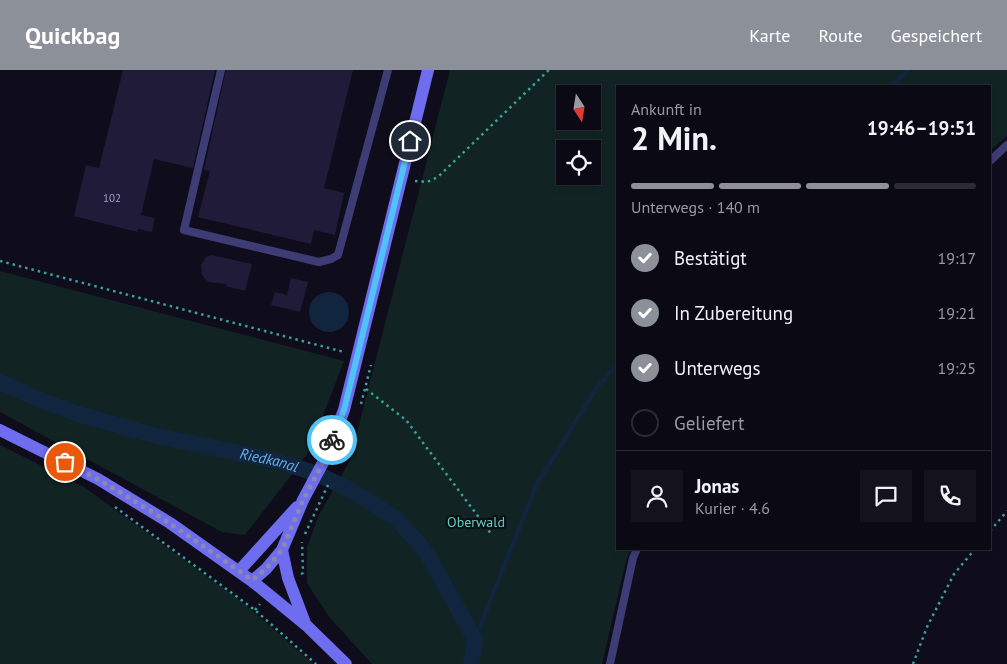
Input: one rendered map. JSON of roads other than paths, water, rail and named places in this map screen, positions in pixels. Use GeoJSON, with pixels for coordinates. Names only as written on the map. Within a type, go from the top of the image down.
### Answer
{"type":"FeatureCollection","features":[{"type":"Feature","properties":{"kind":"street"},"geometry":{"type":"LineString","coordinates":[[252,580],[266,569],[282,550],[303,500],[326,457],[344,410],[428,70]]}},
{"type":"Feature","properties":{"kind":"street"},"geometry":{"type":"LineString","coordinates":[[0,430],[98,478],[170,524],[252,580],[306,625],[346,664]]}},
{"type":"Feature","properties":{"kind":"street"},"geometry":{"type":"LineString","coordinates":[[239,571],[303,500]]}},
{"type":"Feature","properties":{"kind":"street"},"geometry":{"type":"LineString","coordinates":[[282,550],[288,578],[306,625]]}},
{"type":"Feature","properties":{"kind":"lane"},"geometry":{"type":"LineString","coordinates":[[221,70],[184,230],[318,262],[330,260],[338,255],[388,70]]}},
{"type":"Feature","properties":{"kind":"lane"},"geometry":{"type":"LineString","coordinates":[[991,160],[1007,145]]}},
{"type":"Feature","properties":{"kind":"lane"},"geometry":{"type":"LineString","coordinates":[[610,664],[633,558],[637,550]]}},
{"type":"Feature","properties":{"kind":"water"},"geometry":{"type":"Polygon","coordinates":[[[333,292],[340,295],[346,301],[349,312],[348,320],[340,329],[333,332],[325,332],[318,329],[310,320],[309,308],[312,301],[321,293],[333,292]]]}},
{"type":"Feature","properties":{"kind":"waterway"},"geometry":{"type":"LineString","coordinates":[[892,85],[908,70]]}},
{"type":"Feature","properties":{"kind":"waterway"},"geometry":{"type":"LineString","coordinates":[[475,639],[537,484],[597,387],[616,366]]}},
{"type":"Feature","properties":{"kind":"waterway","name":"Riedkanal"},"geometry":{"type":"LineString","coordinates":[[0,382],[78,414],[153,435],[281,462],[317,474],[351,490],[397,519],[426,552],[475,639],[471,664]]}},
{"type":"Feature","properties":{"kind":"park label","name":"Oberwald"},"geometry":{"type":"Point","coordinates":[476,522]}}]}
